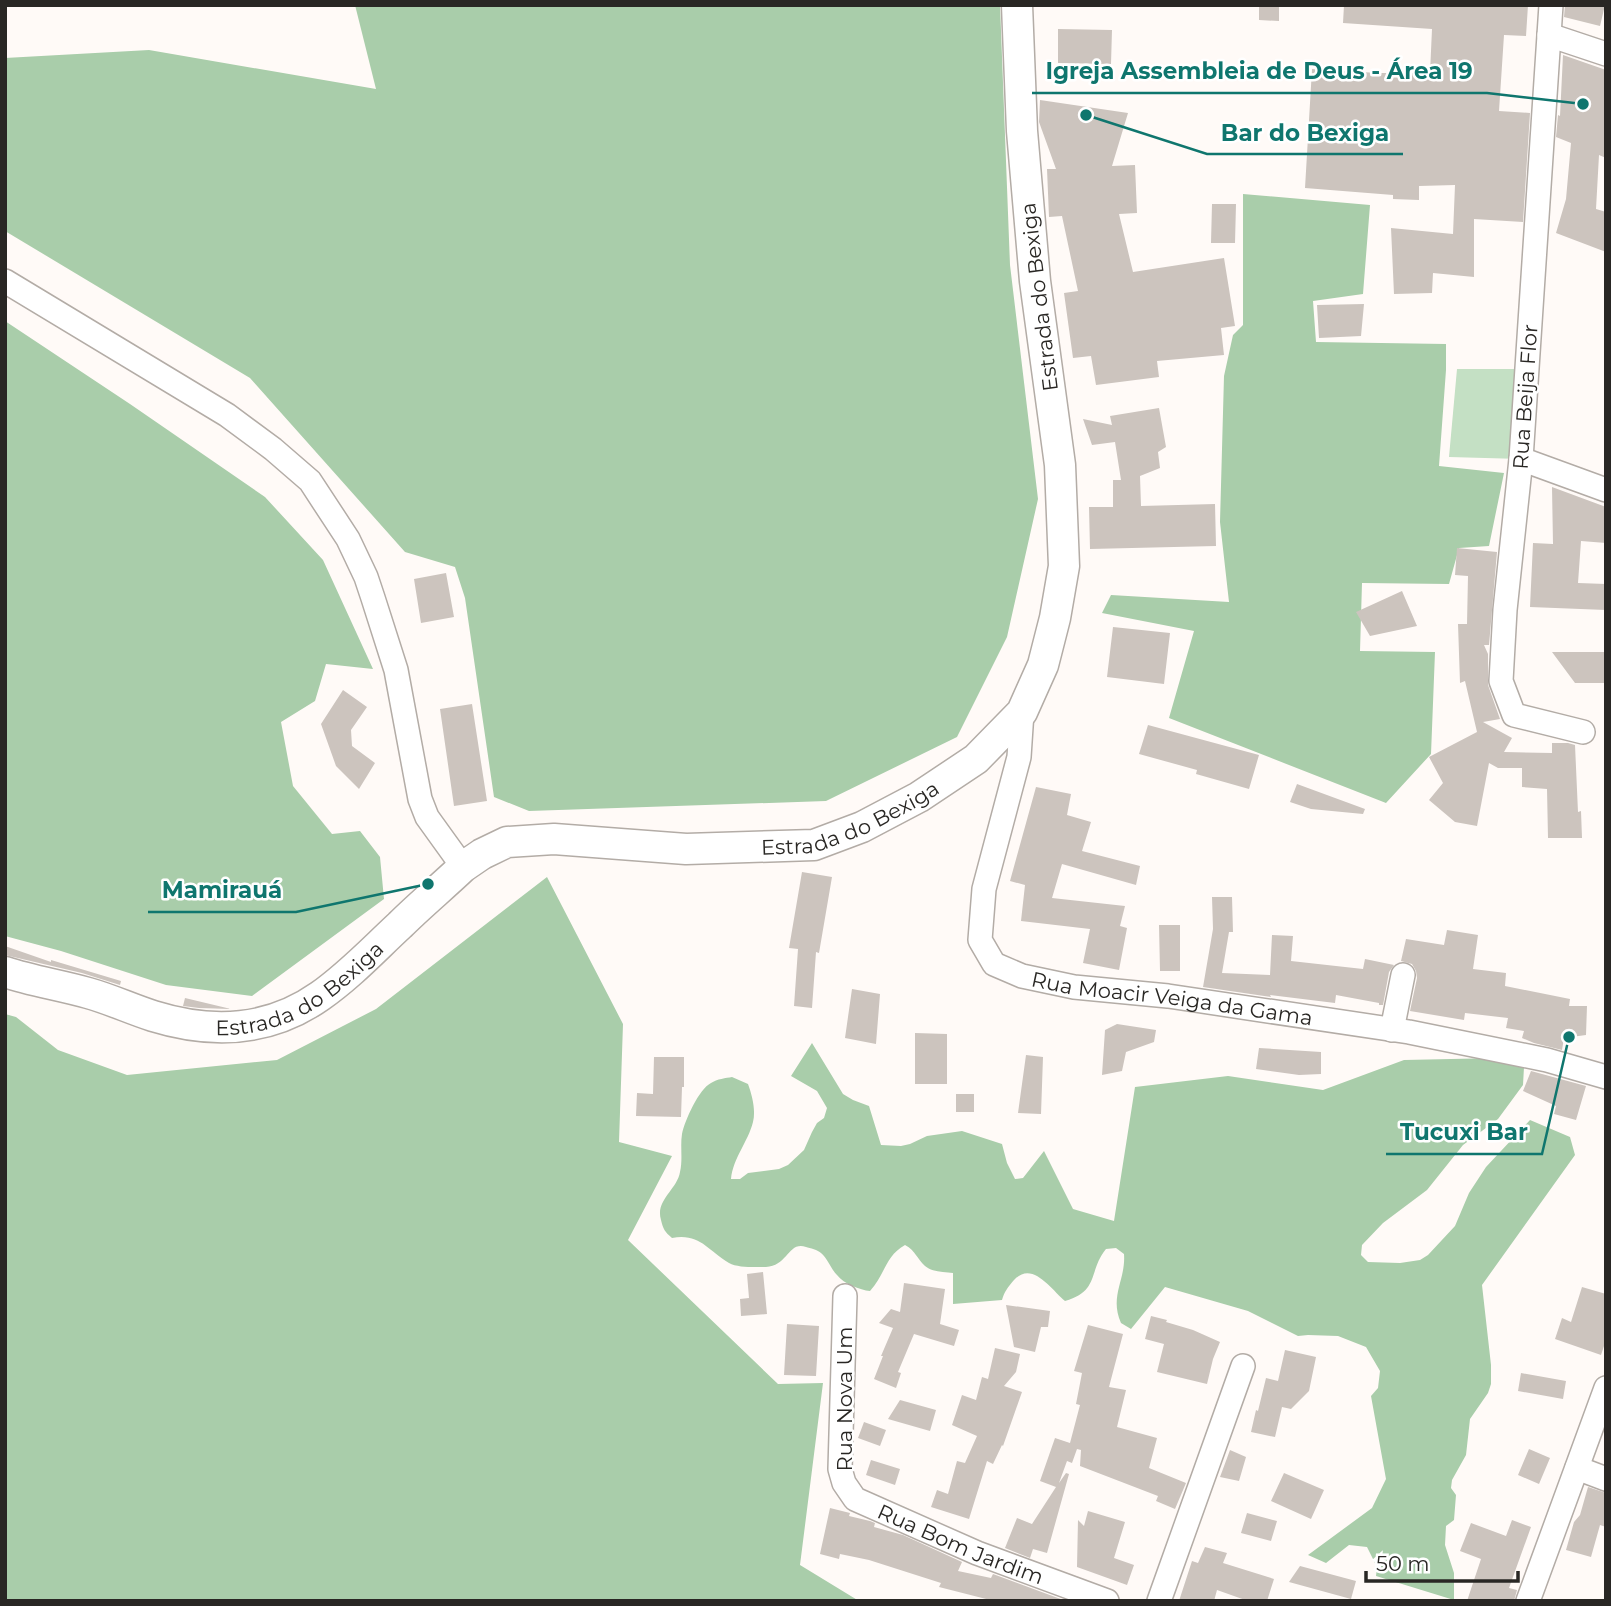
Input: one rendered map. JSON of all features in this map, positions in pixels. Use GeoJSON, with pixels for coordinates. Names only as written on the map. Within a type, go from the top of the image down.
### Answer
{"type":"FeatureCollection","features":[{"type":"Feature","properties":{"kind":"street","name":"Estrada do Bexiga"},"geometry":{"type":"LineString","coordinates":[[5,972],[88,993],[154,1016],[193,1026],[223,1028],[273,1020],[318,997],[351,972],[463,867],[507,842],[554,839],[686,849],[814,845],[862,827],[919,797],[976,759],[1022,712],[1043,665],[1064,566],[1060,465],[1035,281],[1022,131],[1017,5]]}},
{"type":"Feature","properties":{"kind":"street","name":"Rua Beija Flor"},"geometry":{"type":"LineString","coordinates":[[1551,5],[1521,459],[1505,610],[1501,681],[1514,715],[1583,732]]}},
{"type":"Feature","properties":{"kind":"street"},"geometry":{"type":"LineString","coordinates":[[1549,35],[1606,54]]}},
{"type":"Feature","properties":{"kind":"street"},"geometry":{"type":"LineString","coordinates":[[5,281],[227,415],[310,481],[348,539],[366,577],[396,670],[420,799],[427,817],[463,867]]}},
{"type":"Feature","properties":{"kind":"street"},"geometry":{"type":"LineString","coordinates":[[1521,459],[1606,490]]}},
{"type":"Feature","properties":{"kind":"street","name":"Rua Moacir Veiga da Gama"},"geometry":{"type":"LineString","coordinates":[[1022,712],[1019,757],[984,889],[980,940],[994,964],[1022,976],[1074,987],[1168,996],[1392,1030],[1547,1060],[1606,1077]]}},
{"type":"Feature","properties":{"kind":"street"},"geometry":{"type":"LineString","coordinates":[[1392,1030],[1404,975]]}},
{"type":"Feature","properties":{"kind":"street","name":"Rua Nova Um"},"geometry":{"type":"LineString","coordinates":[[845,1296],[840,1469],[844,1483],[855,1499]]}},
{"type":"Feature","properties":{"kind":"street"},"geometry":{"type":"LineString","coordinates":[[1159,1601],[1243,1366]]}},
{"type":"Feature","properties":{"kind":"street"},"geometry":{"type":"LineString","coordinates":[[1528,1601],[1606,1388]]}},
{"type":"Feature","properties":{"kind":"street"},"geometry":{"type":"LineString","coordinates":[[1577,1468],[1606,1479]]}},
{"type":"Feature","properties":{"kind":"street","name":"Rua Bom Jardim"},"geometry":{"type":"LineString","coordinates":[[855,1499],[977,1553],[1107,1601]]}},
{"type":"Feature","properties":{"kind":"green space"},"geometry":{"type":"Polygon","coordinates":[[[355,5],[1000,5],[1010,265],[1038,499],[1007,637],[957,737],[826,801],[529,811],[494,797],[465,598],[455,567],[405,552],[250,378],[5,231],[5,58],[149,50],[376,89],[355,5]]]}},
{"type":"Feature","properties":{"kind":"green space"},"geometry":{"type":"Polygon","coordinates":[[[1243,194],[1370,205],[1363,294],[1313,301],[1316,342],[1446,344],[1439,466],[1504,473],[1489,546],[1459,548],[1449,584],[1362,583],[1360,651],[1435,652],[1431,754],[1386,803],[1169,718],[1194,631],[1102,613],[1111,595],[1229,602],[1220,522],[1224,376],[1233,335],[1243,325],[1243,194]]]}},
{"type":"Feature","properties":{"kind":"green space"},"geometry":{"type":"Polygon","coordinates":[[[5,321],[265,497],[323,560],[373,669],[326,664],[315,701],[281,722],[293,786],[332,834],[360,831],[380,857],[384,899],[252,996],[166,985],[5,936],[5,321]]]}},
{"type":"Feature","properties":{"kind":"green space"},"geometry":{"type":"Polygon","coordinates":[[[1457,369],[1515,369],[1521,459],[1449,457],[1457,369]]]}},
{"type":"Feature","properties":{"kind":"green space"},"geometry":{"type":"Polygon","coordinates":[[[547,877],[623,1024],[619,1142],[672,1156],[628,1240],[778,1384],[823,1383],[800,1565],[859,1601],[5,1601],[5,1014],[16,1017],[58,1050],[127,1075],[277,1060],[376,1009],[547,877]]]}},
{"type":"Feature","properties":{"kind":"green space"},"geometry":{"type":"Polygon","coordinates":[[[812,1043],[843,1094],[869,1106],[881,1145],[901,1146],[927,1136],[962,1131],[1002,1144],[1015,1179],[1023,1178],[1044,1151],[1073,1209],[1114,1221],[1135,1087],[1228,1076],[1323,1090],[1404,1060],[1498,1058],[1524,1067],[1523,1085],[1498,1119],[1463,1145],[1427,1190],[1383,1223],[1362,1245],[1361,1255],[1368,1262],[1400,1263],[1420,1260],[1455,1226],[1469,1193],[1486,1167],[1530,1120],[1570,1137],[1575,1155],[1482,1285],[1491,1384],[1470,1419],[1466,1455],[1452,1480],[1451,1488],[1456,1495],[1454,1520],[1446,1526],[1445,1545],[1454,1573],[1454,1600],[1376,1576],[1377,1567],[1367,1547],[1349,1545],[1326,1563],[1308,1555],[1372,1508],[1386,1479],[1371,1396],[1378,1388],[1380,1371],[1366,1347],[1338,1336],[1298,1336],[1248,1311],[1165,1287],[1131,1329],[1121,1323],[1118,1313],[1117,1296],[1124,1254],[1116,1248],[1106,1249],[1084,1292],[1065,1301],[1041,1278],[1028,1273],[1014,1280],[1002,1300],[953,1304],[953,1273],[928,1268],[905,1245],[889,1260],[870,1291],[844,1281],[821,1253],[810,1248],[795,1247],[773,1266],[747,1267],[729,1263],[697,1240],[672,1238],[663,1226],[661,1207],[678,1178],[684,1128],[693,1106],[706,1086],[732,1077],[748,1084],[752,1098],[753,1122],[731,1179],[740,1179],[748,1173],[779,1169],[788,1165],[804,1150],[817,1123],[824,1118],[827,1108],[817,1091],[791,1076],[812,1043]]]}},
{"type":"Feature","properties":{"kind":"building"},"geometry":{"type":"Polygon","coordinates":[[[1259,5],[1279,5],[1279,21],[1259,20],[1259,5]]]}},
{"type":"Feature","properties":{"kind":"building"},"geometry":{"type":"Polygon","coordinates":[[[1344,5],[1528,5],[1526,36],[1504,35],[1499,111],[1530,113],[1523,222],[1474,219],[1474,277],[1433,273],[1432,293],[1394,294],[1391,228],[1453,234],[1455,185],[1419,186],[1419,200],[1393,199],[1393,195],[1305,188],[1312,69],[1430,73],[1432,29],[1343,23],[1344,5]]]}},
{"type":"Feature","properties":{"kind":"building"},"geometry":{"type":"Polygon","coordinates":[[[1565,5],[1605,5],[1600,26],[1564,17],[1565,5]]]}},
{"type":"Feature","properties":{"kind":"building"},"geometry":{"type":"Polygon","coordinates":[[[1058,29],[1112,30],[1111,64],[1058,63],[1058,29]]]}},
{"type":"Feature","properties":{"kind":"building"},"geometry":{"type":"Polygon","coordinates":[[[1563,55],[1606,70],[1606,158],[1599,155],[1596,209],[1606,212],[1606,252],[1556,233],[1566,199],[1571,143],[1556,137],[1558,115],[1560,116],[1563,55]]]}},
{"type":"Feature","properties":{"kind":"building"},"geometry":{"type":"Polygon","coordinates":[[[1040,100],[1128,113],[1112,166],[1135,165],[1137,213],[1119,214],[1133,272],[1224,258],[1235,326],[1221,328],[1224,355],[1157,361],[1159,377],[1096,385],[1091,356],[1073,358],[1064,293],[1078,291],[1062,216],[1049,217],[1047,169],[1056,169],[1039,122],[1040,100]]]}},
{"type":"Feature","properties":{"kind":"building"},"geometry":{"type":"Polygon","coordinates":[[[1212,204],[1236,204],[1235,243],[1211,243],[1212,204]]]}},
{"type":"Feature","properties":{"kind":"building"},"geometry":{"type":"Polygon","coordinates":[[[1364,304],[1361,336],[1319,338],[1317,305],[1364,304]]]}},
{"type":"Feature","properties":{"kind":"building"},"geometry":{"type":"Polygon","coordinates":[[[1159,408],[1166,447],[1158,452],[1160,468],[1140,476],[1141,506],[1215,504],[1216,546],[1090,549],[1089,507],[1113,507],[1113,480],[1121,480],[1115,442],[1092,445],[1083,419],[1112,425],[1110,416],[1159,408]]]}},
{"type":"Feature","properties":{"kind":"building"},"geometry":{"type":"Polygon","coordinates":[[[1552,487],[1606,507],[1606,543],[1581,541],[1578,583],[1606,584],[1606,610],[1530,607],[1533,543],[1553,544],[1552,487]]]}},
{"type":"Feature","properties":{"kind":"building"},"geometry":{"type":"Polygon","coordinates":[[[1457,548],[1497,552],[1489,645],[1484,645],[1488,654],[1488,685],[1500,719],[1483,722],[1512,738],[1504,752],[1552,753],[1552,743],[1575,745],[1582,838],[1548,838],[1547,789],[1522,787],[1522,768],[1498,768],[1489,763],[1477,826],[1455,822],[1429,800],[1443,783],[1429,757],[1477,732],[1465,681],[1460,683],[1458,624],[1467,624],[1468,576],[1455,575],[1457,548]]]}},
{"type":"Feature","properties":{"kind":"building"},"geometry":{"type":"Polygon","coordinates":[[[446,573],[454,617],[421,623],[414,579],[446,573]]]}},
{"type":"Feature","properties":{"kind":"building"},"geometry":{"type":"Polygon","coordinates":[[[1402,591],[1417,626],[1370,636],[1356,612],[1402,591]]]}},
{"type":"Feature","properties":{"kind":"building"},"geometry":{"type":"Polygon","coordinates":[[[1113,627],[1170,633],[1164,684],[1107,677],[1113,627]]]}},
{"type":"Feature","properties":{"kind":"building"},"geometry":{"type":"Polygon","coordinates":[[[1552,652],[1606,652],[1606,683],[1575,683],[1552,652]]]}},
{"type":"Feature","properties":{"kind":"building"},"geometry":{"type":"Polygon","coordinates":[[[343,690],[367,707],[351,730],[352,746],[375,763],[359,789],[336,766],[321,724],[343,690]]]}},
{"type":"Feature","properties":{"kind":"building"},"geometry":{"type":"Polygon","coordinates":[[[472,704],[487,801],[454,806],[440,709],[472,704]]]}},
{"type":"Feature","properties":{"kind":"building"},"geometry":{"type":"Polygon","coordinates":[[[1148,725],[1259,755],[1249,789],[1196,774],[1197,770],[1139,754],[1148,725]]]}},
{"type":"Feature","properties":{"kind":"building"},"geometry":{"type":"Polygon","coordinates":[[[1297,784],[1365,809],[1363,814],[1311,809],[1290,802],[1297,784]]]}},
{"type":"Feature","properties":{"kind":"building"},"geometry":{"type":"Polygon","coordinates":[[[1036,787],[1071,794],[1067,815],[1091,822],[1082,851],[1140,866],[1136,885],[1062,864],[1052,898],[1125,906],[1120,926],[1127,928],[1119,970],[1083,963],[1090,929],[1021,921],[1025,885],[1010,881],[1036,787]]]}},
{"type":"Feature","properties":{"kind":"building"},"geometry":{"type":"Polygon","coordinates":[[[802,872],[832,877],[819,953],[816,952],[812,1008],[794,1006],[798,949],[789,948],[802,872]]]}},
{"type":"Feature","properties":{"kind":"building"},"geometry":{"type":"Polygon","coordinates":[[[1212,897],[1232,897],[1233,932],[1229,932],[1222,973],[1270,975],[1272,935],[1293,936],[1291,961],[1363,969],[1365,959],[1394,965],[1389,972],[1383,1005],[1336,995],[1335,1003],[1203,987],[1213,929],[1212,897]]]}},
{"type":"Feature","properties":{"kind":"building"},"geometry":{"type":"Polygon","coordinates":[[[1159,925],[1180,925],[1180,971],[1160,971],[1159,925]]]}},
{"type":"Feature","properties":{"kind":"building"},"geometry":{"type":"Polygon","coordinates":[[[1447,930],[1478,935],[1473,969],[1506,973],[1505,986],[1570,999],[1569,1006],[1587,1006],[1586,1035],[1564,1038],[1562,1050],[1522,1038],[1524,1031],[1506,1028],[1508,1018],[1465,1013],[1464,1020],[1410,1011],[1417,978],[1412,964],[1401,961],[1406,939],[1444,945],[1447,930]]]}},
{"type":"Feature","properties":{"kind":"building"},"geometry":{"type":"Polygon","coordinates":[[[5,946],[121,981],[120,985],[5,955],[5,946]]]}},
{"type":"Feature","properties":{"kind":"building"},"geometry":{"type":"Polygon","coordinates":[[[852,989],[880,994],[876,1044],[845,1038],[852,989]]]}},
{"type":"Feature","properties":{"kind":"building"},"geometry":{"type":"Polygon","coordinates":[[[185,998],[231,1009],[183,1006],[185,998]]]}},
{"type":"Feature","properties":{"kind":"building"},"geometry":{"type":"Polygon","coordinates":[[[1117,1024],[1156,1030],[1154,1042],[1126,1052],[1122,1071],[1102,1075],[1105,1030],[1117,1024]]]}},
{"type":"Feature","properties":{"kind":"building"},"geometry":{"type":"Polygon","coordinates":[[[915,1033],[947,1034],[947,1084],[915,1084],[915,1033]]]}},
{"type":"Feature","properties":{"kind":"building"},"geometry":{"type":"Polygon","coordinates":[[[1259,1048],[1321,1052],[1321,1074],[1299,1075],[1256,1069],[1259,1048]]]}},
{"type":"Feature","properties":{"kind":"building"},"geometry":{"type":"Polygon","coordinates":[[[1026,1055],[1043,1057],[1041,1114],[1018,1113],[1026,1055]]]}},
{"type":"Feature","properties":{"kind":"building"},"geometry":{"type":"Polygon","coordinates":[[[654,1057],[684,1057],[681,1117],[636,1116],[637,1093],[653,1094],[654,1057]]]}},
{"type":"Feature","properties":{"kind":"building"},"geometry":{"type":"Polygon","coordinates":[[[1531,1071],[1586,1086],[1576,1120],[1554,1114],[1556,1106],[1523,1091],[1531,1071]]]}},
{"type":"Feature","properties":{"kind":"building"},"geometry":{"type":"Polygon","coordinates":[[[956,1094],[974,1094],[974,1112],[956,1112],[956,1094]]]}},
{"type":"Feature","properties":{"kind":"building"},"geometry":{"type":"Polygon","coordinates":[[[763,1272],[767,1314],[741,1316],[740,1299],[749,1298],[747,1274],[763,1272]]]}},
{"type":"Feature","properties":{"kind":"building"},"geometry":{"type":"Polygon","coordinates":[[[904,1283],[945,1289],[940,1324],[959,1330],[954,1346],[914,1334],[898,1372],[901,1373],[896,1388],[874,1379],[893,1328],[879,1323],[891,1309],[900,1312],[904,1283]]]}},
{"type":"Feature","properties":{"kind":"building"},"geometry":{"type":"Polygon","coordinates":[[[1582,1287],[1606,1294],[1606,1340],[1601,1355],[1555,1339],[1562,1318],[1571,1322],[1582,1287]]]}},
{"type":"Feature","properties":{"kind":"building"},"geometry":{"type":"Polygon","coordinates":[[[1006,1305],[1050,1311],[1048,1327],[1041,1327],[1035,1352],[1014,1347],[1006,1305]]]}},
{"type":"Feature","properties":{"kind":"building"},"geometry":{"type":"Polygon","coordinates":[[[1151,1316],[1220,1342],[1207,1384],[1157,1372],[1164,1344],[1145,1339],[1151,1316]]]}},
{"type":"Feature","properties":{"kind":"building"},"geometry":{"type":"Polygon","coordinates":[[[787,1324],[819,1326],[816,1376],[784,1375],[787,1324]]]}},
{"type":"Feature","properties":{"kind":"building"},"geometry":{"type":"Polygon","coordinates":[[[1088,1325],[1123,1334],[1109,1387],[1126,1390],[1117,1427],[1157,1438],[1149,1468],[1186,1483],[1175,1509],[1156,1501],[1158,1496],[1080,1466],[1081,1450],[1077,1449],[1072,1463],[1067,1461],[1059,1483],[1066,1473],[1069,1474],[1047,1553],[1033,1549],[1030,1558],[1005,1548],[1017,1518],[1032,1524],[1056,1487],[1040,1481],[1055,1438],[1070,1443],[1080,1405],[1076,1404],[1082,1373],[1074,1371],[1088,1325]]]}},
{"type":"Feature","properties":{"kind":"building"},"geometry":{"type":"Polygon","coordinates":[[[995,1348],[1020,1354],[1016,1372],[1004,1386],[1022,1392],[1003,1446],[993,1464],[987,1461],[969,1519],[931,1507],[937,1490],[948,1494],[957,1461],[965,1463],[977,1436],[952,1425],[962,1395],[976,1400],[982,1377],[988,1379],[995,1348]]]}},
{"type":"Feature","properties":{"kind":"building"},"geometry":{"type":"Polygon","coordinates":[[[1285,1350],[1316,1357],[1309,1391],[1291,1409],[1282,1407],[1275,1437],[1251,1432],[1266,1378],[1278,1381],[1285,1350]]]}},
{"type":"Feature","properties":{"kind":"building"},"geometry":{"type":"Polygon","coordinates":[[[1521,1373],[1566,1381],[1563,1399],[1518,1391],[1521,1373]]]}},
{"type":"Feature","properties":{"kind":"building"},"geometry":{"type":"Polygon","coordinates":[[[900,1400],[936,1410],[930,1431],[888,1419],[900,1400]]]}},
{"type":"Feature","properties":{"kind":"building"},"geometry":{"type":"Polygon","coordinates":[[[864,1422],[886,1430],[880,1446],[858,1438],[864,1422]]]}},
{"type":"Feature","properties":{"kind":"building"},"geometry":{"type":"Polygon","coordinates":[[[1529,1449],[1550,1458],[1539,1484],[1518,1475],[1529,1449]]]}},
{"type":"Feature","properties":{"kind":"building"},"geometry":{"type":"Polygon","coordinates":[[[1230,1450],[1246,1457],[1239,1481],[1220,1477],[1230,1450]]]}},
{"type":"Feature","properties":{"kind":"building"},"geometry":{"type":"Polygon","coordinates":[[[871,1460],[900,1469],[895,1485],[866,1475],[871,1460]]]}},
{"type":"Feature","properties":{"kind":"building"},"geometry":{"type":"Polygon","coordinates":[[[1284,1473],[1324,1490],[1311,1519],[1271,1501],[1284,1473]]]}},
{"type":"Feature","properties":{"kind":"building"},"geometry":{"type":"Polygon","coordinates":[[[1588,1487],[1606,1493],[1606,1527],[1600,1525],[1591,1557],[1566,1550],[1588,1487]]]}},
{"type":"Feature","properties":{"kind":"building"},"geometry":{"type":"Polygon","coordinates":[[[830,1508],[875,1523],[874,1527],[903,1535],[962,1562],[958,1571],[991,1578],[993,1574],[1066,1601],[994,1601],[939,1587],[941,1583],[869,1560],[840,1554],[839,1559],[820,1554],[830,1508]]]}},
{"type":"Feature","properties":{"kind":"building"},"geometry":{"type":"Polygon","coordinates":[[[1088,1511],[1125,1522],[1114,1558],[1134,1565],[1127,1585],[1077,1567],[1078,1520],[1084,1526],[1088,1511]]]}},
{"type":"Feature","properties":{"kind":"building"},"geometry":{"type":"Polygon","coordinates":[[[1247,1513],[1277,1521],[1271,1541],[1241,1533],[1247,1513]]]}},
{"type":"Feature","properties":{"kind":"building"},"geometry":{"type":"Polygon","coordinates":[[[1512,1520],[1531,1527],[1509,1588],[1517,1590],[1514,1601],[1467,1601],[1481,1559],[1460,1551],[1471,1523],[1506,1536],[1512,1520]]]}},
{"type":"Feature","properties":{"kind":"building"},"geometry":{"type":"Polygon","coordinates":[[[1205,1547],[1227,1553],[1223,1563],[1274,1579],[1267,1601],[1248,1601],[1217,1590],[1214,1601],[1179,1601],[1192,1561],[1198,1563],[1205,1547]]]}},
{"type":"Feature","properties":{"kind":"building"},"geometry":{"type":"Polygon","coordinates":[[[1300,1566],[1356,1581],[1351,1599],[1289,1582],[1300,1566]]]}},
{"type":"Feature","properties":{"kind":"place","name":"Igreja Assembleia de Deus - Área 19"},"geometry":{"type":"Point","coordinates":[1583,104]}},
{"type":"Feature","properties":{"kind":"place","name":"Bar do Bexiga"},"geometry":{"type":"Point","coordinates":[1086,115]}},
{"type":"Feature","properties":{"kind":"place","name":"Mamirauá"},"geometry":{"type":"Point","coordinates":[428,884]}},
{"type":"Feature","properties":{"kind":"place","name":"Tucuxi Bar"},"geometry":{"type":"Point","coordinates":[1569,1037]}}]}
